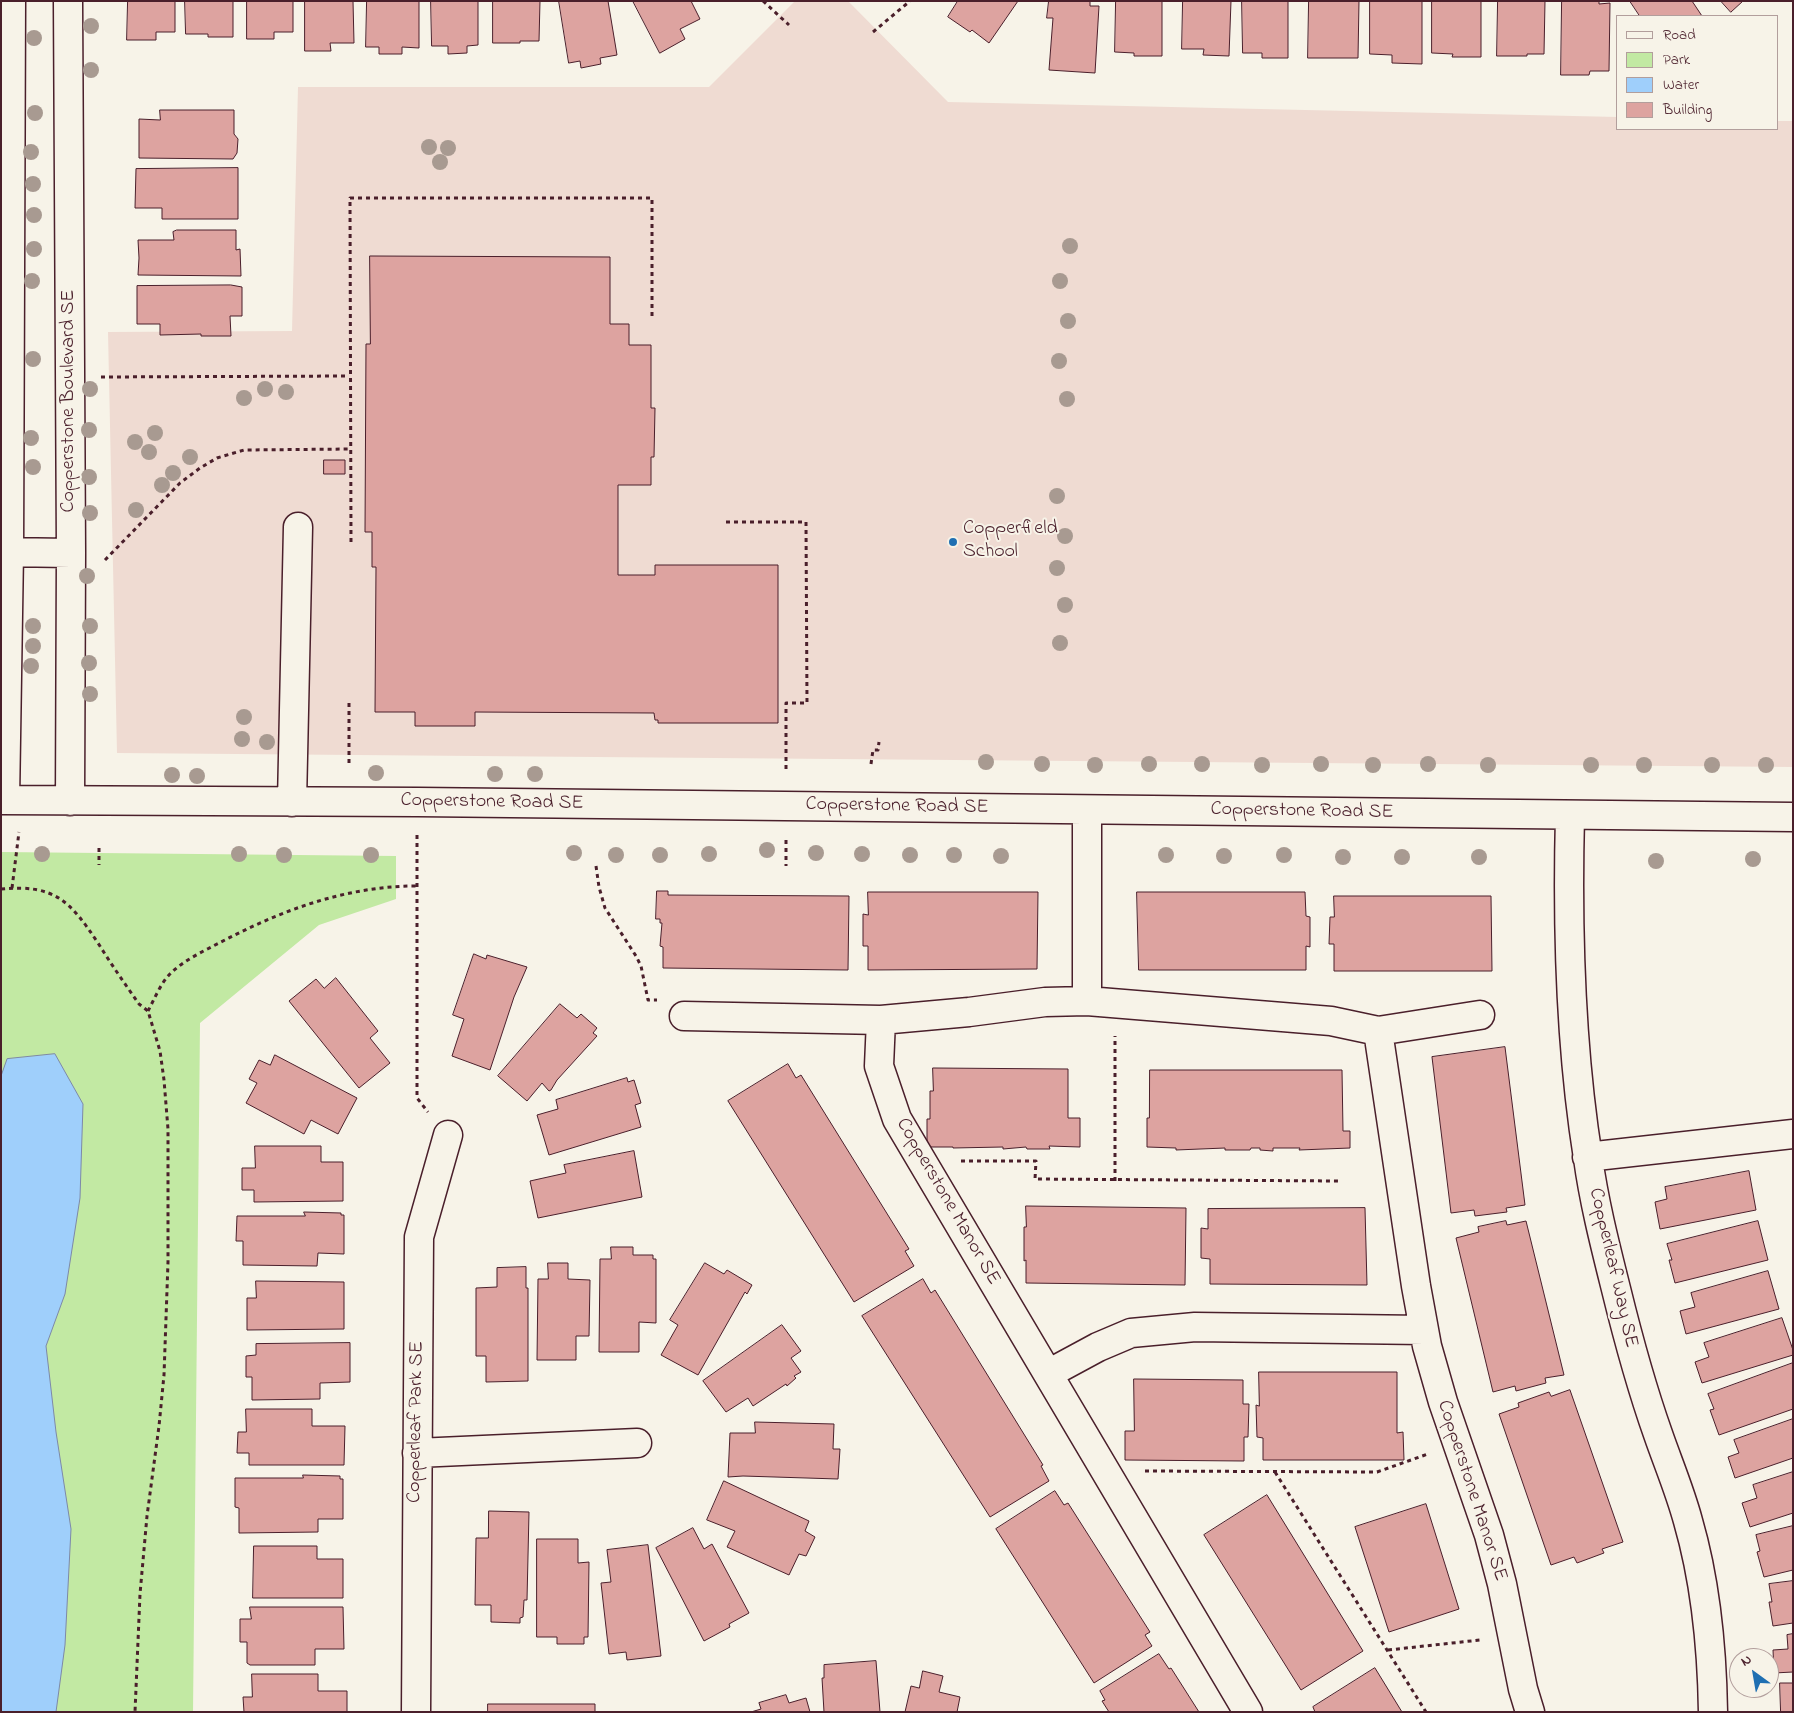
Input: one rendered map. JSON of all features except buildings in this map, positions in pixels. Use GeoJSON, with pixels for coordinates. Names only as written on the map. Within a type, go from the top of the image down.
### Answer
{"type":"FeatureCollection","features":[{"type":"Feature","properties":{"kind":"street"},"geometry":{"type":"LineString","coordinates":[[10,800],[5,552],[11,1]]}},
{"type":"Feature","properties":{"kind":"street","name":"Copperstone Boulevard SE"},"geometry":{"type":"LineString","coordinates":[[68,1],[71,553],[70,801]]}},
{"type":"Feature","properties":{"kind":"street"},"geometry":{"type":"LineString","coordinates":[[292,802],[298,527]]}},
{"type":"Feature","properties":{"kind":"street"},"geometry":{"type":"LineString","coordinates":[[5,552],[71,553]]}},
{"type":"Feature","properties":{"kind":"street","name":"Copperstone Road SE"},"geometry":{"type":"LineString","coordinates":[[10,800],[418,802],[1793,817]]}},
{"type":"Feature","properties":{"kind":"street"},"geometry":{"type":"LineString","coordinates":[[1087,1001],[1088,810]]}},
{"type":"Feature","properties":{"kind":"street","name":"Copperleaf Way SE"},"geometry":{"type":"LineString","coordinates":[[1570,814],[1568,876],[1571,1002],[1587,1157],[1597,1212],[1634,1362],[1688,1521],[1699,1567],[1707,1611],[1713,1671],[1713,1712]]}},
{"type":"Feature","properties":{"kind":"street"},"geometry":{"type":"LineString","coordinates":[[684,1016],[881,1020],[969,1012],[1044,1002],[1087,1001],[1331,1021],[1378,1031],[1480,1015]]}},
{"type":"Feature","properties":{"kind":"street","name":"Copperstone Manor SE"},"geometry":{"type":"LineString","coordinates":[[881,1020],[879,1066],[897,1118],[1248,1712]]}},
{"type":"Feature","properties":{"kind":"street","name":"Copperstone Manor SE"},"geometry":{"type":"LineString","coordinates":[[1378,1031],[1424,1330],[1443,1402],[1489,1535],[1502,1584],[1523,1689],[1530,1712]]}},
{"type":"Feature","properties":{"kind":"street"},"geometry":{"type":"LineString","coordinates":[[1587,1157],[1793,1134]]}},
{"type":"Feature","properties":{"kind":"street","name":"Copperleaf Park SE"},"geometry":{"type":"LineString","coordinates":[[416,1712],[420,1237],[448,1136]]}},
{"type":"Feature","properties":{"kind":"street"},"geometry":{"type":"LineString","coordinates":[[1048,1374],[1098,1347],[1131,1333],[1195,1327],[1424,1330]]}},
{"type":"Feature","properties":{"kind":"street"},"geometry":{"type":"LineString","coordinates":[[417,1453],[637,1443]]}},
{"type":"Feature","properties":{"kind":"path"},"geometry":{"type":"LineString","coordinates":[[763,1],[789,25]]}},
{"type":"Feature","properties":{"kind":"path"},"geometry":{"type":"LineString","coordinates":[[873,32],[910,1]]}},
{"type":"Feature","properties":{"kind":"path"},"geometry":{"type":"LineString","coordinates":[[351,542],[349,376],[350,198],[652,198],[652,318]]}},
{"type":"Feature","properties":{"kind":"path"},"geometry":{"type":"LineString","coordinates":[[101,377],[349,376]]}},
{"type":"Feature","properties":{"kind":"path"},"geometry":{"type":"LineString","coordinates":[[101,564],[180,483],[217,458],[244,450],[351,449]]}},
{"type":"Feature","properties":{"kind":"path"},"geometry":{"type":"LineString","coordinates":[[726,522],[806,522],[807,703],[786,703],[786,764]]}},
{"type":"Feature","properties":{"kind":"path"},"geometry":{"type":"LineString","coordinates":[[349,763],[350,701]]}},
{"type":"Feature","properties":{"kind":"path"},"geometry":{"type":"LineString","coordinates":[[872,764],[873,750],[878,750],[879,742]]}},
{"type":"Feature","properties":{"kind":"path"},"geometry":{"type":"LineString","coordinates":[[10,800],[14,864],[12,888]]}},
{"type":"Feature","properties":{"kind":"path"},"geometry":{"type":"LineString","coordinates":[[418,802],[416,886],[417,1098],[448,1136]]}},
{"type":"Feature","properties":{"kind":"path"},"geometry":{"type":"LineString","coordinates":[[786,838],[786,866]]}},
{"type":"Feature","properties":{"kind":"path"},"geometry":{"type":"LineString","coordinates":[[99,848],[99,865]]}},
{"type":"Feature","properties":{"kind":"path"},"geometry":{"type":"LineString","coordinates":[[596,866],[605,908],[641,966],[648,1000]]}},
{"type":"Feature","properties":{"kind":"path"},"geometry":{"type":"LineString","coordinates":[[148,1010],[172,971],[197,954],[240,932],[308,903],[337,895],[370,889],[416,886]]}},
{"type":"Feature","properties":{"kind":"path"},"geometry":{"type":"LineString","coordinates":[[1,889],[26,887],[42,890],[68,904],[85,922],[139,1004],[148,1010],[160,1051],[168,1129],[168,1262],[164,1375],[142,1574],[134,1712]]}},
{"type":"Feature","properties":{"kind":"path"},"geometry":{"type":"LineString","coordinates":[[1115,1030],[1115,1181]]}},
{"type":"Feature","properties":{"kind":"path"},"geometry":{"type":"LineString","coordinates":[[959,1161],[1036,1161],[1035,1179],[1338,1181],[1338,1184]]}},
{"type":"Feature","properties":{"kind":"path"},"geometry":{"type":"LineString","coordinates":[[1142,1471],[1377,1472],[1435,1451]]}},
{"type":"Feature","properties":{"kind":"path"},"geometry":{"type":"LineString","coordinates":[[1275,1472],[1426,1712]]}},
{"type":"Feature","properties":{"kind":"path"},"geometry":{"type":"LineString","coordinates":[[1388,1650],[1481,1640]]}},
{"type":"Feature","properties":{"kind":"shaded area","name":"Copperfield School"},"geometry":{"type":"Polygon","coordinates":[[[795,1],[848,1],[948,102],[1616,117],[1616,130],[1779,130],[1779,121],[1793,121],[1793,767],[117,753],[108,332],[292,331],[298,87],[709,87],[795,1]]]}},
{"type":"Feature","properties":{"kind":"green space"},"geometry":{"type":"Polygon","coordinates":[[[1,852],[396,856],[396,899],[319,925],[200,1023],[193,1712],[1,1712],[1,852]]]}},
{"type":"Feature","properties":{"kind":"water"},"geometry":{"type":"Polygon","coordinates":[[[55,1054],[83,1104],[80,1198],[65,1294],[46,1346],[56,1432],[71,1529],[65,1645],[56,1712],[1,1712],[1,1076],[7,1059],[55,1054]]]}},
{"type":"Feature","properties":{"kind":"place","name":"Copperfield School"},"geometry":{"type":"Point","coordinates":[953,542]}}]}
